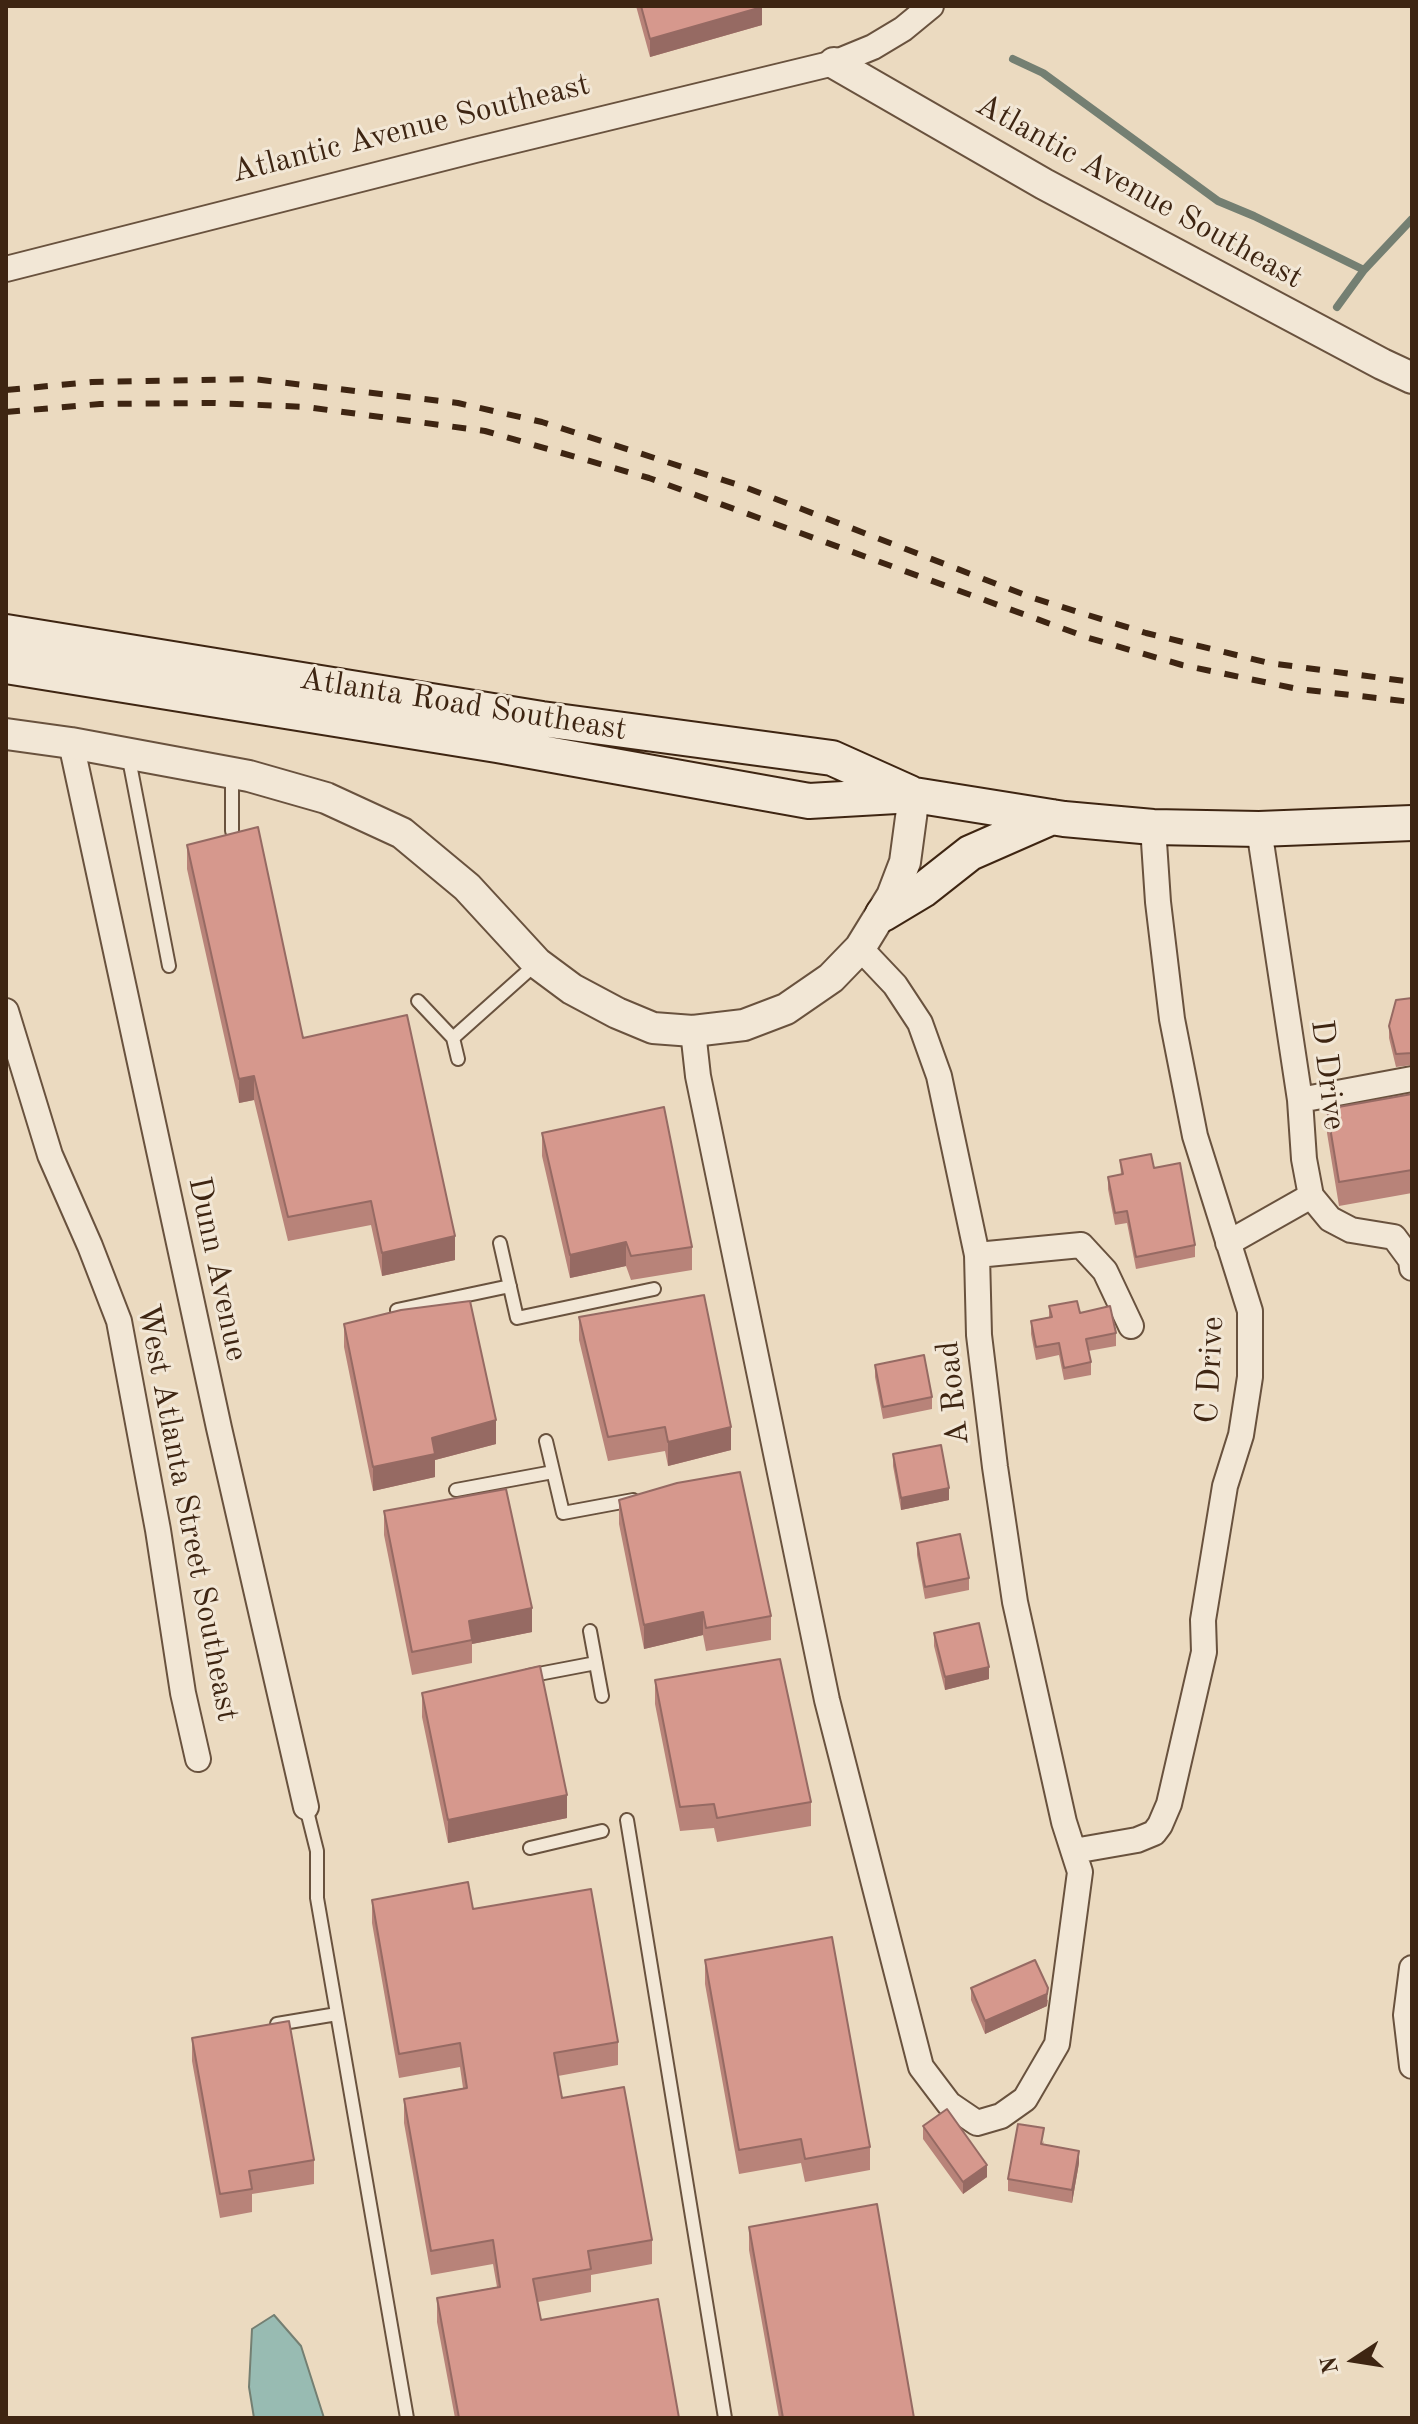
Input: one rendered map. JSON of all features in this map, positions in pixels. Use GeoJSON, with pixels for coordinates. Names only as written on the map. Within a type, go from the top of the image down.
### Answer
{"type":"FeatureCollection","features":[{"type":"Feature","properties":{"kind":"main road","name":"Atlanta Road Southeast"},"geometry":{"type":"LineString","coordinates":[[6,632],[542,719],[832,758],[914,795]]}},
{"type":"Feature","properties":{"kind":"main road","name":"Atlanta Road Southeast"},"geometry":{"type":"LineString","coordinates":[[6,666],[497,745],[809,801],[914,795],[1052,817],[1153,827],[1259,829],[1412,823]]}},
{"type":"Feature","properties":{"kind":"main road"},"geometry":{"type":"LineString","coordinates":[[883,914],[923,890],[970,853],[1052,817]]}},
{"type":"Feature","properties":{"kind":"street","name":"Atlantic Avenue Southeast"},"geometry":{"type":"LineString","coordinates":[[6,269],[490,146],[834,63],[873,47],[903,29],[931,6]]}},
{"type":"Feature","properties":{"kind":"street","name":"Atlantic Avenue Southeast"},"geometry":{"type":"LineString","coordinates":[[834,63],[1044,184],[1412,378]]}},
{"type":"Feature","properties":{"kind":"street"},"geometry":{"type":"LineString","coordinates":[[6,734],[232,773],[326,798],[402,833],[467,887],[537,963],[572,989],[653,1028],[693,1031],[744,1025],[786,1009],[831,978],[860,948],[883,914],[905,862],[914,795]]}},
{"type":"Feature","properties":{"kind":"street","name":"Dunn Avenue"},"geometry":{"type":"LineString","coordinates":[[71,743],[219,1428],[306,1807]]}},
{"type":"Feature","properties":{"kind":"street","name":"C Drive"},"geometry":{"type":"LineString","coordinates":[[1074,1851],[1137,1840],[1154,1833],[1169,1804],[1204,1652],[1203,1620],[1225,1486],[1241,1435],[1250,1377],[1250,1311],[1195,1136],[1172,1019],[1158,902],[1153,827]]}},
{"type":"Feature","properties":{"kind":"street","name":"D Drive"},"geometry":{"type":"LineString","coordinates":[[1259,829],[1300,1100],[1304,1159],[1311,1196]]}},
{"type":"Feature","properties":{"kind":"street","name":"A Road"},"geometry":{"type":"LineString","coordinates":[[693,1031],[701,1092],[827,1700],[921,2067],[949,2104],[977,2123],[1001,2116],[1025,2099],[1057,2044],[1080,1872],[1064,1822],[1015,1602],[979,1335],[977,1255],[939,1076],[920,1023],[895,985],[860,948]]}},
{"type":"Feature","properties":{"kind":"street","name":"West Atlanta Street Southeast"},"geometry":{"type":"LineString","coordinates":[[6,1011],[50,1155],[119,1321],[158,1530],[183,1693],[198,1759]]}},
{"type":"Feature","properties":{"kind":"street"},"geometry":{"type":"LineString","coordinates":[[1300,1100],[1412,1079]]}},
{"type":"Feature","properties":{"kind":"street"},"geometry":{"type":"LineString","coordinates":[[1228,1243],[1311,1196],[1330,1219],[1351,1230],[1394,1237],[1411,1260],[1412,1268]]}},
{"type":"Feature","properties":{"kind":"street"},"geometry":{"type":"LineString","coordinates":[[977,1255],[1081,1245],[1105,1271],[1131,1326]]}},
{"type":"Feature","properties":{"kind":"street"},"geometry":{"type":"LineString","coordinates":[[1412,1968],[1406,2015],[1412,2066]]}},
{"type":"Feature","properties":{"kind":"lane"},"geometry":{"type":"LineString","coordinates":[[128,754],[169,966]]}},
{"type":"Feature","properties":{"kind":"lane"},"geometry":{"type":"LineString","coordinates":[[232,773],[232,831]]}},
{"type":"Feature","properties":{"kind":"lane"},"geometry":{"type":"LineString","coordinates":[[453,1038],[537,963]]}},
{"type":"Feature","properties":{"kind":"lane"},"geometry":{"type":"LineString","coordinates":[[418,1001],[453,1038],[458,1059]]}},
{"type":"Feature","properties":{"kind":"lane"},"geometry":{"type":"LineString","coordinates":[[500,1243],[517,1318],[654,1289]]}},
{"type":"Feature","properties":{"kind":"lane"},"geometry":{"type":"LineString","coordinates":[[397,1310],[510,1286]]}},
{"type":"Feature","properties":{"kind":"lane"},"geometry":{"type":"LineString","coordinates":[[546,1441],[563,1513],[646,1497]]}},
{"type":"Feature","properties":{"kind":"lane"},"geometry":{"type":"LineString","coordinates":[[456,1490],[553,1472]]}},
{"type":"Feature","properties":{"kind":"lane"},"geometry":{"type":"LineString","coordinates":[[590,1631],[602,1696]]}},
{"type":"Feature","properties":{"kind":"lane"},"geometry":{"type":"LineString","coordinates":[[512,1679],[596,1663]]}},
{"type":"Feature","properties":{"kind":"lane"},"geometry":{"type":"LineString","coordinates":[[306,1807],[317,1851],[317,1898],[407,2418]]}},
{"type":"Feature","properties":{"kind":"lane"},"geometry":{"type":"LineString","coordinates":[[627,1820],[725,2418]]}},
{"type":"Feature","properties":{"kind":"lane"},"geometry":{"type":"LineString","coordinates":[[530,1848],[602,1831]]}},
{"type":"Feature","properties":{"kind":"lane"},"geometry":{"type":"LineString","coordinates":[[269,2026],[337,2014]]}},
{"type":"Feature","properties":{"kind":"water"},"geometry":{"type":"Polygon","coordinates":[[[274,2315],[301,2346],[324,2418],[254,2418],[249,2387],[252,2329],[274,2315]]]}},
{"type":"Feature","properties":{"kind":"building"},"geometry":{"type":"Polygon","coordinates":[[[641,6],[762,6],[762,7],[650,39],[641,6]]]}},
{"type":"Feature","properties":{"kind":"building"},"geometry":{"type":"Polygon","coordinates":[[[258,827],[303,1038],[407,1015],[455,1236],[382,1253],[371,1201],[288,1217],[254,1076],[239,1079],[187,845],[258,827]]]}},
{"type":"Feature","properties":{"kind":"building"},"geometry":{"type":"Polygon","coordinates":[[[1412,998],[1412,1053],[1396,1054],[1389,1026],[1396,1000],[1412,998]]]}},
{"type":"Feature","properties":{"kind":"building"},"geometry":{"type":"Polygon","coordinates":[[[1412,1094],[1412,1170],[1339,1182],[1327,1109],[1412,1094]]]}},
{"type":"Feature","properties":{"kind":"building"},"geometry":{"type":"Polygon","coordinates":[[[664,1107],[692,1247],[631,1256],[626,1242],[570,1255],[542,1133],[664,1107]]]}},
{"type":"Feature","properties":{"kind":"building"},"geometry":{"type":"Polygon","coordinates":[[[1151,1154],[1154,1168],[1180,1163],[1195,1245],[1136,1257],[1127,1211],[1115,1213],[1108,1177],[1123,1174],[1120,1160],[1151,1154]]]}},
{"type":"Feature","properties":{"kind":"building"},"geometry":{"type":"Polygon","coordinates":[[[704,1295],[731,1427],[668,1442],[665,1427],[608,1437],[579,1317],[704,1295]]]}},
{"type":"Feature","properties":{"kind":"building"},"geometry":{"type":"Polygon","coordinates":[[[470,1301],[496,1420],[432,1438],[435,1454],[373,1467],[344,1324],[401,1310],[470,1301]]]}},
{"type":"Feature","properties":{"kind":"building"},"geometry":{"type":"Polygon","coordinates":[[[1077,1301],[1080,1313],[1110,1306],[1116,1333],[1086,1339],[1091,1362],[1064,1368],[1059,1343],[1036,1347],[1031,1321],[1052,1317],[1049,1306],[1077,1301]]]}},
{"type":"Feature","properties":{"kind":"building"},"geometry":{"type":"Polygon","coordinates":[[[924,1355],[932,1397],[883,1407],[875,1365],[924,1355]]]}},
{"type":"Feature","properties":{"kind":"building"},"geometry":{"type":"Polygon","coordinates":[[[941,1445],[949,1488],[901,1498],[893,1454],[941,1445]]]}},
{"type":"Feature","properties":{"kind":"building"},"geometry":{"type":"Polygon","coordinates":[[[740,1472],[771,1616],[706,1628],[703,1612],[644,1625],[619,1500],[677,1483],[740,1472]]]}},
{"type":"Feature","properties":{"kind":"building"},"geometry":{"type":"Polygon","coordinates":[[[506,1489],[532,1608],[469,1621],[472,1640],[412,1652],[384,1511],[506,1489]]]}},
{"type":"Feature","properties":{"kind":"building"},"geometry":{"type":"Polygon","coordinates":[[[960,1534],[969,1578],[925,1587],[917,1543],[960,1534]]]}},
{"type":"Feature","properties":{"kind":"building"},"geometry":{"type":"Polygon","coordinates":[[[979,1623],[989,1667],[945,1677],[934,1633],[979,1623]]]}},
{"type":"Feature","properties":{"kind":"building"},"geometry":{"type":"Polygon","coordinates":[[[780,1659],[811,1802],[717,1818],[714,1804],[680,1807],[655,1680],[780,1659]]]}},
{"type":"Feature","properties":{"kind":"building"},"geometry":{"type":"Polygon","coordinates":[[[540,1666],[567,1795],[448,1820],[422,1693],[540,1666]]]}},
{"type":"Feature","properties":{"kind":"building"},"geometry":{"type":"Polygon","coordinates":[[[468,1882],[473,1909],[591,1889],[618,2042],[554,2053],[562,2098],[624,2087],[652,2240],[588,2251],[591,2269],[533,2279],[541,2320],[658,2299],[679,2418],[459,2418],[437,2298],[500,2287],[493,2240],[431,2251],[404,2099],[467,2088],[460,2043],[399,2054],[372,1900],[468,1882]]]}},
{"type":"Feature","properties":{"kind":"building"},"geometry":{"type":"Polygon","coordinates":[[[832,1937],[870,2147],[805,2159],[801,2139],[739,2150],[705,1960],[832,1937]]]}},
{"type":"Feature","properties":{"kind":"building"},"geometry":{"type":"Polygon","coordinates":[[[1035,1960],[1048,1988],[1047,1994],[985,2021],[971,1988],[1035,1960]]]}},
{"type":"Feature","properties":{"kind":"building"},"geometry":{"type":"Polygon","coordinates":[[[289,2021],[314,2160],[249,2171],[252,2189],[220,2194],[192,2038],[289,2021]]]}},
{"type":"Feature","properties":{"kind":"building"},"geometry":{"type":"Polygon","coordinates":[[[947,2109],[987,2165],[963,2182],[923,2126],[947,2109]]]}},
{"type":"Feature","properties":{"kind":"building"},"geometry":{"type":"Polygon","coordinates":[[[1018,2124],[1044,2128],[1041,2144],[1079,2151],[1072,2190],[1008,2179],[1018,2124]]]}},
{"type":"Feature","properties":{"kind":"building"},"geometry":{"type":"Polygon","coordinates":[[[877,2204],[914,2418],[783,2418],[749,2227],[877,2204]]]}},
{"type":"Feature","properties":{"kind":"waterway"},"geometry":{"type":"LineString","coordinates":[[1013,59],[1043,73],[1218,201],[1364,270]]}},
{"type":"Feature","properties":{"kind":"waterway"},"geometry":{"type":"LineString","coordinates":[[1337,307],[1364,270],[1412,219]]}},
{"type":"Feature","properties":{"kind":"railway"},"geometry":{"type":"LineString","coordinates":[[6,390],[92,382],[253,379],[458,403],[542,422],[742,486],[1033,598],[1146,633],[1269,663],[1412,682]]}},
{"type":"Feature","properties":{"kind":"railway"},"geometry":{"type":"LineString","coordinates":[[6,412],[100,404],[215,403],[306,407],[485,431],[649,478],[1089,638],[1182,665],[1298,689],[1412,702]]}}]}
